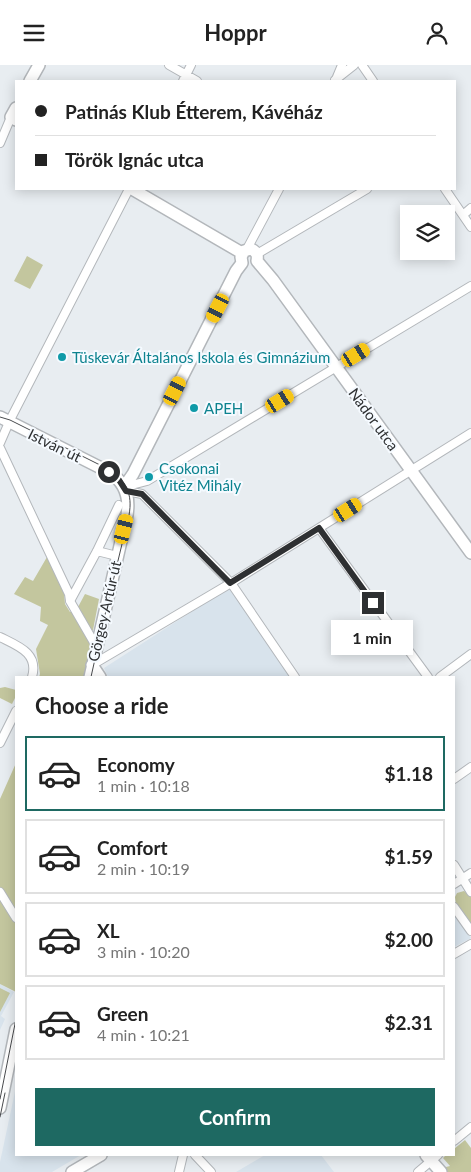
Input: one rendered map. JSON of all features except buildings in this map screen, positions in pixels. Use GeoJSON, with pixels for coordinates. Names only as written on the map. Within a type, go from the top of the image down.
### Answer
{"type":"FeatureCollection","features":[{"type":"Feature","properties":{"kind":"street"},"geometry":{"type":"LineString","coordinates":[[31,80],[39,65]]}},
{"type":"Feature","properties":{"kind":"street"},"geometry":{"type":"LineString","coordinates":[[169,65],[185,78],[192,65]]}},
{"type":"Feature","properties":{"kind":"street"},"geometry":{"type":"LineString","coordinates":[[335,80],[342,65]]}},
{"type":"Feature","properties":{"kind":"street"},"geometry":{"type":"LineString","coordinates":[[336,80],[354,65]]}},
{"type":"Feature","properties":{"kind":"street"},"geometry":{"type":"LineString","coordinates":[[362,65],[372,80]]}},
{"type":"Feature","properties":{"kind":"street"},"geometry":{"type":"LineString","coordinates":[[0,143],[15,115]]}},
{"type":"Feature","properties":{"kind":"street"},"geometry":{"type":"LineString","coordinates":[[0,443],[3,421],[130,190]]}},
{"type":"Feature","properties":{"kind":"street","name":"Nádor utca"},"geometry":{"type":"LineString","coordinates":[[133,190],[249,256],[274,280],[411,470],[469,545]]}},
{"type":"Feature","properties":{"kind":"street"},"geometry":{"type":"LineString","coordinates":[[125,489],[234,275],[249,256],[279,190]]}},
{"type":"Feature","properties":{"kind":"street"},"geometry":{"type":"LineString","coordinates":[[249,256],[365,190]]}},
{"type":"Feature","properties":{"kind":"street"},"geometry":{"type":"LineString","coordinates":[[446,190],[471,227]]}},
{"type":"Feature","properties":{"kind":"street"},"geometry":{"type":"LineString","coordinates":[[463,215],[471,208]]}},
{"type":"Feature","properties":{"kind":"street"},"geometry":{"type":"LineString","coordinates":[[125,489],[147,481],[471,286]]}},
{"type":"Feature","properties":{"kind":"street","name":"István út"},"geometry":{"type":"LineString","coordinates":[[3,421],[109,472],[119,480],[125,489]]}},
{"type":"Feature","properties":{"kind":"street"},"geometry":{"type":"LineString","coordinates":[[99,676],[92,665],[230,583],[471,433]]}},
{"type":"Feature","properties":{"kind":"street"},"geometry":{"type":"LineString","coordinates":[[0,448],[69,594],[70,601],[96,646]]}},
{"type":"Feature","properties":{"kind":"street"},"geometry":{"type":"LineString","coordinates":[[142,494],[143,487],[147,481]]}},
{"type":"Feature","properties":{"kind":"street"},"geometry":{"type":"LineString","coordinates":[[125,489],[142,494],[230,583],[294,676]]}},
{"type":"Feature","properties":{"kind":"street","name":"Görgey Artúr út"},"geometry":{"type":"LineString","coordinates":[[90,676],[128,511],[128,498],[125,489]]}},
{"type":"Feature","properties":{"kind":"street"},"geometry":{"type":"LineString","coordinates":[[70,601],[120,505]]}},
{"type":"Feature","properties":{"kind":"street"},"geometry":{"type":"LineString","coordinates":[[319,528],[427,676]]}},
{"type":"Feature","properties":{"kind":"street"},"geometry":{"type":"LineString","coordinates":[[97,551],[117,557]]}},
{"type":"Feature","properties":{"kind":"street"},"geometry":{"type":"LineString","coordinates":[[0,637],[20,647],[28,654],[34,667],[32,676]]}},
{"type":"Feature","properties":{"kind":"street"},"geometry":{"type":"LineString","coordinates":[[441,676],[471,654]]}},
{"type":"Feature","properties":{"kind":"street"},"geometry":{"type":"LineString","coordinates":[[0,743],[15,713]]}},
{"type":"Feature","properties":{"kind":"street"},"geometry":{"type":"LineString","coordinates":[[455,778],[471,767]]}},
{"type":"Feature","properties":{"kind":"street"},"geometry":{"type":"LineString","coordinates":[[455,867],[471,892]]}},
{"type":"Feature","properties":{"kind":"street"},"geometry":{"type":"LineString","coordinates":[[455,883],[471,873]]}},
{"type":"Feature","properties":{"kind":"street"},"geometry":{"type":"LineString","coordinates":[[0,892],[15,916]]}},
{"type":"Feature","properties":{"kind":"street"},"geometry":{"type":"LineString","coordinates":[[455,908],[471,931]]}},
{"type":"Feature","properties":{"kind":"street"},"geometry":{"type":"LineString","coordinates":[[455,953],[471,944]]}},
{"type":"Feature","properties":{"kind":"street"},"geometry":{"type":"LineString","coordinates":[[0,1108],[15,1034]]}},
{"type":"Feature","properties":{"kind":"street"},"geometry":{"type":"LineString","coordinates":[[455,1140],[471,1127]]}},
{"type":"Feature","properties":{"kind":"street"},"geometry":{"type":"LineString","coordinates":[[72,1172],[84,1168],[100,1156]]}},
{"type":"Feature","properties":{"kind":"street"},"geometry":{"type":"LineString","coordinates":[[178,1172],[183,1156]]}},
{"type":"Feature","properties":{"kind":"street"},"geometry":{"type":"LineString","coordinates":[[197,1156],[210,1172]]}},
{"type":"Feature","properties":{"kind":"street"},"geometry":{"type":"LineString","coordinates":[[418,1172],[432,1157],[441,1172]]}},
{"type":"Feature","properties":{"kind":"shaded area"},"geometry":{"type":"Polygon","coordinates":[[[230,587],[291,676],[108,676],[104,668],[230,587]]]}},
{"type":"Feature","properties":{"kind":"shaded area"},"geometry":{"type":"Polygon","coordinates":[[[455,914],[471,938],[455,946],[455,914]]]}},
{"type":"Feature","properties":{"kind":"shaded area"},"geometry":{"type":"Polygon","coordinates":[[[0,984],[14,992],[1,1016],[5,1019],[0,1030],[0,984]]]}},
{"type":"Feature","properties":{"kind":"shaded area"},"geometry":{"type":"Polygon","coordinates":[[[15,1092],[15,1156],[79,1156],[52,1172],[0,1172],[0,1162],[15,1092]]]}},
{"type":"Feature","properties":{"kind":"shaded area"},"geometry":{"type":"Polygon","coordinates":[[[263,1156],[322,1156],[334,1172],[236,1172],[263,1156]]]}},
{"type":"Feature","properties":{"kind":"green space"},"geometry":{"type":"Polygon","coordinates":[[[27,256],[43,265],[30,289],[14,281],[27,256]]]}},
{"type":"Feature","properties":{"kind":"green space"},"geometry":{"type":"Polygon","coordinates":[[[47,557],[64,592],[65,604],[70,612],[73,612],[93,645],[86,676],[39,676],[36,649],[48,625],[40,621],[41,607],[14,594],[25,577],[33,581],[47,557]]]}},
{"type":"Feature","properties":{"kind":"green space"},"geometry":{"type":"Polygon","coordinates":[[[85,594],[99,599],[93,630],[90,631],[78,607],[85,594]]]}},
{"type":"Feature","properties":{"kind":"green space"},"geometry":{"type":"Polygon","coordinates":[[[5,687],[15,690],[15,698],[12,704],[0,698],[0,688],[5,687]]]}},
{"type":"Feature","properties":{"kind":"green space"},"geometry":{"type":"Polygon","coordinates":[[[15,765],[15,992],[0,984],[0,799],[15,765]]]}},
{"type":"Feature","properties":{"kind":"green space"},"geometry":{"type":"Polygon","coordinates":[[[464,891],[471,897],[471,926],[456,904],[455,897],[457,893],[464,891]]]}},
{"type":"Feature","properties":{"kind":"green space"},"geometry":{"type":"Polygon","coordinates":[[[0,988],[10,993],[0,1012],[0,988]]]}},
{"type":"Feature","properties":{"kind":"green space"},"geometry":{"type":"Polygon","coordinates":[[[465,1140],[471,1148],[471,1172],[446,1172],[446,1167],[450,1166],[443,1158],[445,1156],[455,1156],[455,1148],[465,1140]]]}},
{"type":"Feature","properties":{"kind":"tram line"},"geometry":{"type":"LineString","coordinates":[[0,417],[10,420],[108,469],[127,488],[130,501],[129,515],[91,676]]}},
{"type":"Feature","properties":{"kind":"tram line"},"geometry":{"type":"LineString","coordinates":[[0,1099],[15,1024]]}},
{"type":"Feature","properties":{"kind":"tram line"},"geometry":{"type":"LineString","coordinates":[[0,1117],[5,1093]]}},
{"type":"Feature","properties":{"kind":"place","name":"Tüskevár Általános Iskola és Gimnázium"},"geometry":{"type":"Point","coordinates":[62,357]}},
{"type":"Feature","properties":{"kind":"place","name":"APEH"},"geometry":{"type":"Point","coordinates":[194,408]}},
{"type":"Feature","properties":{"kind":"place","name":"Csokonai Vitéz Mihály"},"geometry":{"type":"Point","coordinates":[149,477]}},
{"type":"Feature","properties":{"kind":"route"},"geometry":{"type":"LineString","coordinates":[[109,472],[119,480],[126,491],[142,494],[230,583],[319,528],[373,603]]}}]}
